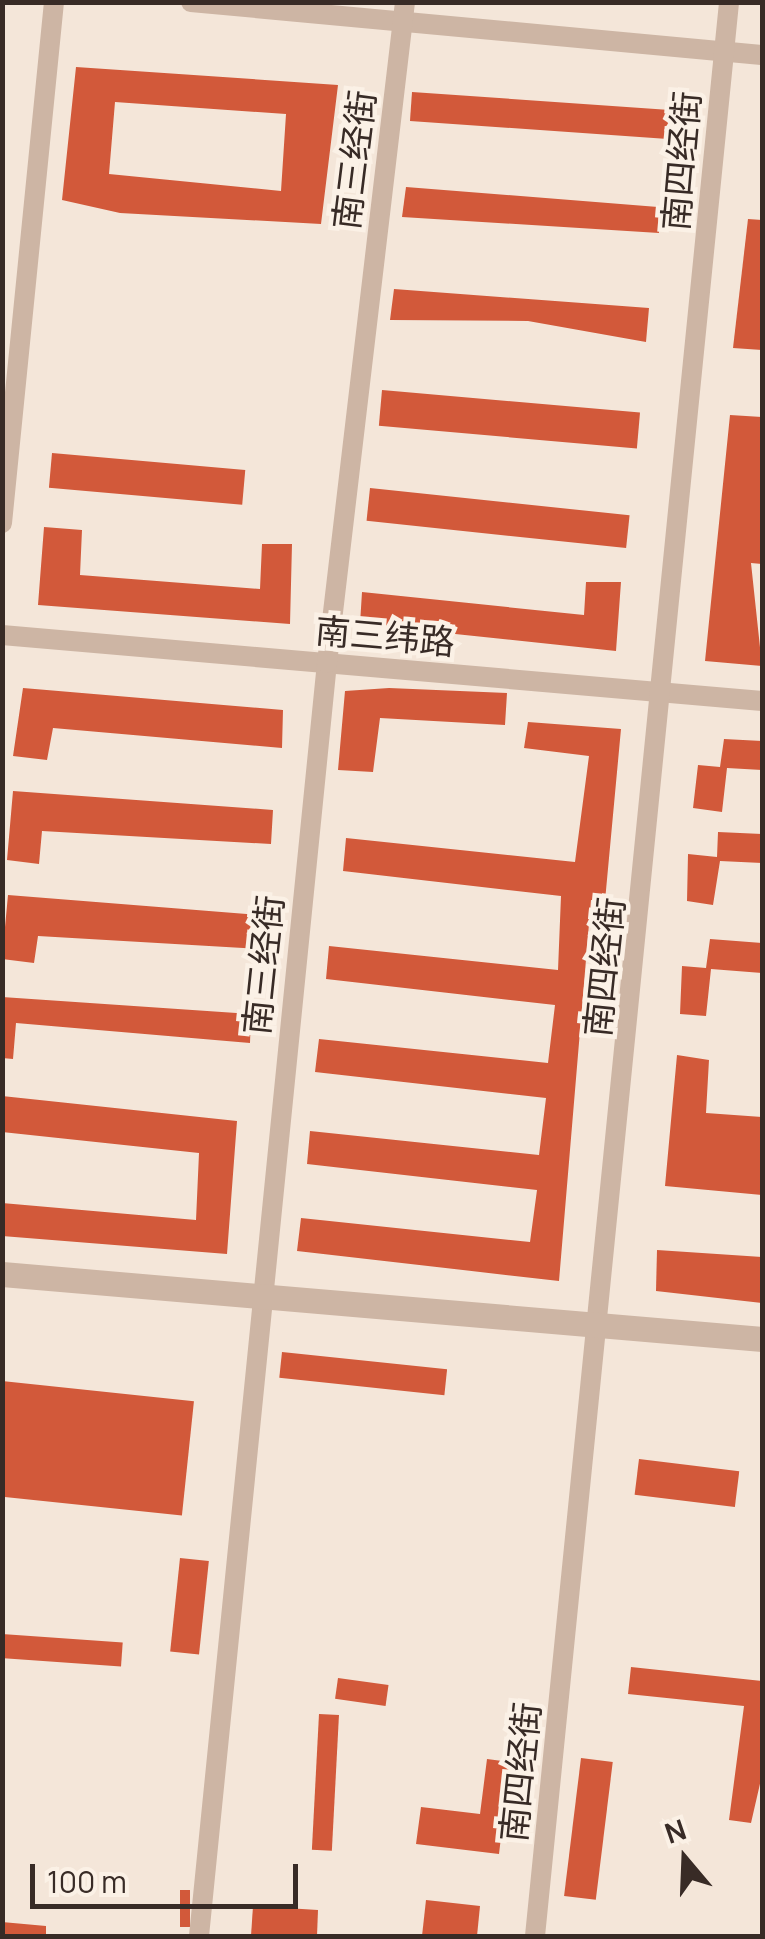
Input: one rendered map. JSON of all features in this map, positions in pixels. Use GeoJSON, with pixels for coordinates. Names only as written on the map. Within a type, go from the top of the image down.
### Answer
{"type":"FeatureCollection","features":[{"type":"Feature","properties":{"kind":"street"},"geometry":{"type":"LineString","coordinates":[[2,523],[54,2]]}},
{"type":"Feature","properties":{"kind":"street"},"geometry":{"type":"LineString","coordinates":[[190,2],[404,12],[762,55]]}},
{"type":"Feature","properties":{"kind":"street","name":"南四经街"},"geometry":{"type":"LineString","coordinates":[[535,1936],[601,1325],[728,2]]}},
{"type":"Feature","properties":{"kind":"street","name":"南三经街"},"geometry":{"type":"LineString","coordinates":[[199,1936],[327,663],[404,12]]}},
{"type":"Feature","properties":{"kind":"street","name":"南三纬路"},"geometry":{"type":"LineString","coordinates":[[2,635],[762,701]]}},
{"type":"Feature","properties":{"kind":"street"},"geometry":{"type":"LineString","coordinates":[[2,1274],[762,1339]]}},
{"type":"Feature","properties":{"kind":"building"},"geometry":{"type":"Polygon","coordinates":[[[76,67],[338,85],[321,224],[120,213],[62,200],[76,67]],[[115,102],[109,174],[281,191],[286,114],[115,102]]]}},
{"type":"Feature","properties":{"kind":"building"},"geometry":{"type":"Polygon","coordinates":[[[412,92],[673,110],[671,139],[410,121],[412,92]]]}},
{"type":"Feature","properties":{"kind":"building"},"geometry":{"type":"Polygon","coordinates":[[[406,187],[658,207],[659,233],[402,217],[406,187]]]}},
{"type":"Feature","properties":{"kind":"building"},"geometry":{"type":"Polygon","coordinates":[[[748,219],[762,220],[762,350],[733,348],[748,219]]]}},
{"type":"Feature","properties":{"kind":"building"},"geometry":{"type":"Polygon","coordinates":[[[394,289],[649,308],[646,342],[528,321],[390,320],[394,289]]]}},
{"type":"Feature","properties":{"kind":"building"},"geometry":{"type":"Polygon","coordinates":[[[382,390],[640,413],[637,448],[379,426],[382,390]]]}},
{"type":"Feature","properties":{"kind":"building"},"geometry":{"type":"Polygon","coordinates":[[[730,415],[762,417],[762,564],[751,563],[762,666],[705,661],[730,415]]]}},
{"type":"Feature","properties":{"kind":"building"},"geometry":{"type":"Polygon","coordinates":[[[52,453],[245,470],[242,505],[49,488],[52,453]]]}},
{"type":"Feature","properties":{"kind":"building"},"geometry":{"type":"Polygon","coordinates":[[[370,488],[630,515],[626,548],[367,521],[370,488]]]}},
{"type":"Feature","properties":{"kind":"building"},"geometry":{"type":"Polygon","coordinates":[[[44,527],[82,530],[80,575],[260,589],[262,544],[292,544],[290,624],[38,605],[44,527]]]}},
{"type":"Feature","properties":{"kind":"building"},"geometry":{"type":"Polygon","coordinates":[[[586,582],[621,582],[616,651],[360,624],[362,592],[584,615],[586,582]]]}},
{"type":"Feature","properties":{"kind":"building"},"geometry":{"type":"Polygon","coordinates":[[[23,688],[283,710],[282,748],[53,728],[47,760],[13,756],[23,688]]]}},
{"type":"Feature","properties":{"kind":"building"},"geometry":{"type":"Polygon","coordinates":[[[389,688],[507,693],[505,725],[380,718],[373,772],[338,770],[345,691],[389,688]]]}},
{"type":"Feature","properties":{"kind":"building"},"geometry":{"type":"Polygon","coordinates":[[[528,722],[621,729],[605,901],[591,900],[559,1281],[297,1251],[301,1218],[530,1242],[537,1190],[307,1164],[310,1131],[539,1155],[546,1098],[315,1072],[319,1039],[548,1063],[555,1005],[326,979],[329,946],[558,970],[561,896],[343,871],[346,838],[575,862],[589,756],[524,748],[528,722]]]}},
{"type":"Feature","properties":{"kind":"building"},"geometry":{"type":"Polygon","coordinates":[[[724,739],[762,741],[762,770],[727,768],[722,812],[693,808],[698,765],[720,767],[724,739]]]}},
{"type":"Feature","properties":{"kind":"building"},"geometry":{"type":"Polygon","coordinates":[[[13,791],[273,810],[271,844],[42,831],[39,864],[7,860],[13,791]]]}},
{"type":"Feature","properties":{"kind":"building"},"geometry":{"type":"Polygon","coordinates":[[[718,832],[762,834],[762,863],[720,861],[713,905],[687,901],[688,854],[717,857],[718,832]]]}},
{"type":"Feature","properties":{"kind":"building"},"geometry":{"type":"Polygon","coordinates":[[[8,895],[260,915],[259,949],[38,936],[34,963],[2,959],[8,895]]]}},
{"type":"Feature","properties":{"kind":"building"},"geometry":{"type":"Polygon","coordinates":[[[710,939],[762,943],[762,973],[711,969],[706,1016],[680,1014],[682,966],[706,968],[710,939]]]}},
{"type":"Feature","properties":{"kind":"building"},"geometry":{"type":"Polygon","coordinates":[[[2,997],[251,1014],[250,1043],[16,1023],[13,1059],[2,1058],[2,997]]]}},
{"type":"Feature","properties":{"kind":"building"},"geometry":{"type":"Polygon","coordinates":[[[677,1055],[709,1060],[706,1113],[762,1117],[762,1195],[665,1186],[677,1055]]]}},
{"type":"Feature","properties":{"kind":"building"},"geometry":{"type":"Polygon","coordinates":[[[2,1096],[237,1121],[227,1254],[2,1236],[2,1203],[196,1220],[199,1153],[2,1132],[2,1096]]]}},
{"type":"Feature","properties":{"kind":"building"},"geometry":{"type":"Polygon","coordinates":[[[657,1250],[762,1257],[762,1303],[656,1291],[657,1250]]]}},
{"type":"Feature","properties":{"kind":"building"},"geometry":{"type":"Polygon","coordinates":[[[282,1352],[447,1369],[444,1395],[279,1378],[282,1352]]]}},
{"type":"Feature","properties":{"kind":"building"},"geometry":{"type":"Polygon","coordinates":[[[2,1381],[194,1401],[182,1516],[2,1497],[2,1381]]]}},
{"type":"Feature","properties":{"kind":"building"},"geometry":{"type":"Polygon","coordinates":[[[639,1459],[739,1471],[735,1507],[635,1495],[639,1459]]]}},
{"type":"Feature","properties":{"kind":"building"},"geometry":{"type":"Polygon","coordinates":[[[180,1558],[209,1561],[199,1655],[170,1651],[180,1558]]]}},
{"type":"Feature","properties":{"kind":"building"},"geometry":{"type":"Polygon","coordinates":[[[2,1634],[123,1642],[121,1666],[2,1658],[2,1634]]]}},
{"type":"Feature","properties":{"kind":"building"},"geometry":{"type":"Polygon","coordinates":[[[631,1667],[762,1681],[762,1775],[751,1823],[729,1820],[744,1706],[628,1694],[631,1667]]]}},
{"type":"Feature","properties":{"kind":"building"},"geometry":{"type":"Polygon","coordinates":[[[338,1678],[389,1685],[386,1706],[335,1699],[338,1678]]]}},
{"type":"Feature","properties":{"kind":"building"},"geometry":{"type":"Polygon","coordinates":[[[319,1714],[339,1715],[332,1851],[312,1850],[319,1714]]]}},
{"type":"Feature","properties":{"kind":"building"},"geometry":{"type":"Polygon","coordinates":[[[581,1758],[613,1762],[596,1900],[564,1896],[581,1758]]]}},
{"type":"Feature","properties":{"kind":"building"},"geometry":{"type":"Polygon","coordinates":[[[487,1759],[510,1762],[499,1854],[416,1844],[421,1807],[480,1814],[487,1759]]]}},
{"type":"Feature","properties":{"kind":"building"},"geometry":{"type":"Polygon","coordinates":[[[180,1890],[190,1890],[190,1927],[180,1927],[180,1890]]]}},
{"type":"Feature","properties":{"kind":"building"},"geometry":{"type":"Polygon","coordinates":[[[426,1900],[480,1906],[477,1936],[422,1936],[426,1900]]]}},
{"type":"Feature","properties":{"kind":"building"},"geometry":{"type":"Polygon","coordinates":[[[253,1906],[318,1910],[317,1936],[251,1936],[253,1906]]]}},
{"type":"Feature","properties":{"kind":"building"},"geometry":{"type":"Polygon","coordinates":[[[2,1922],[46,1926],[46,1936],[2,1936],[2,1922]]]}}]}
